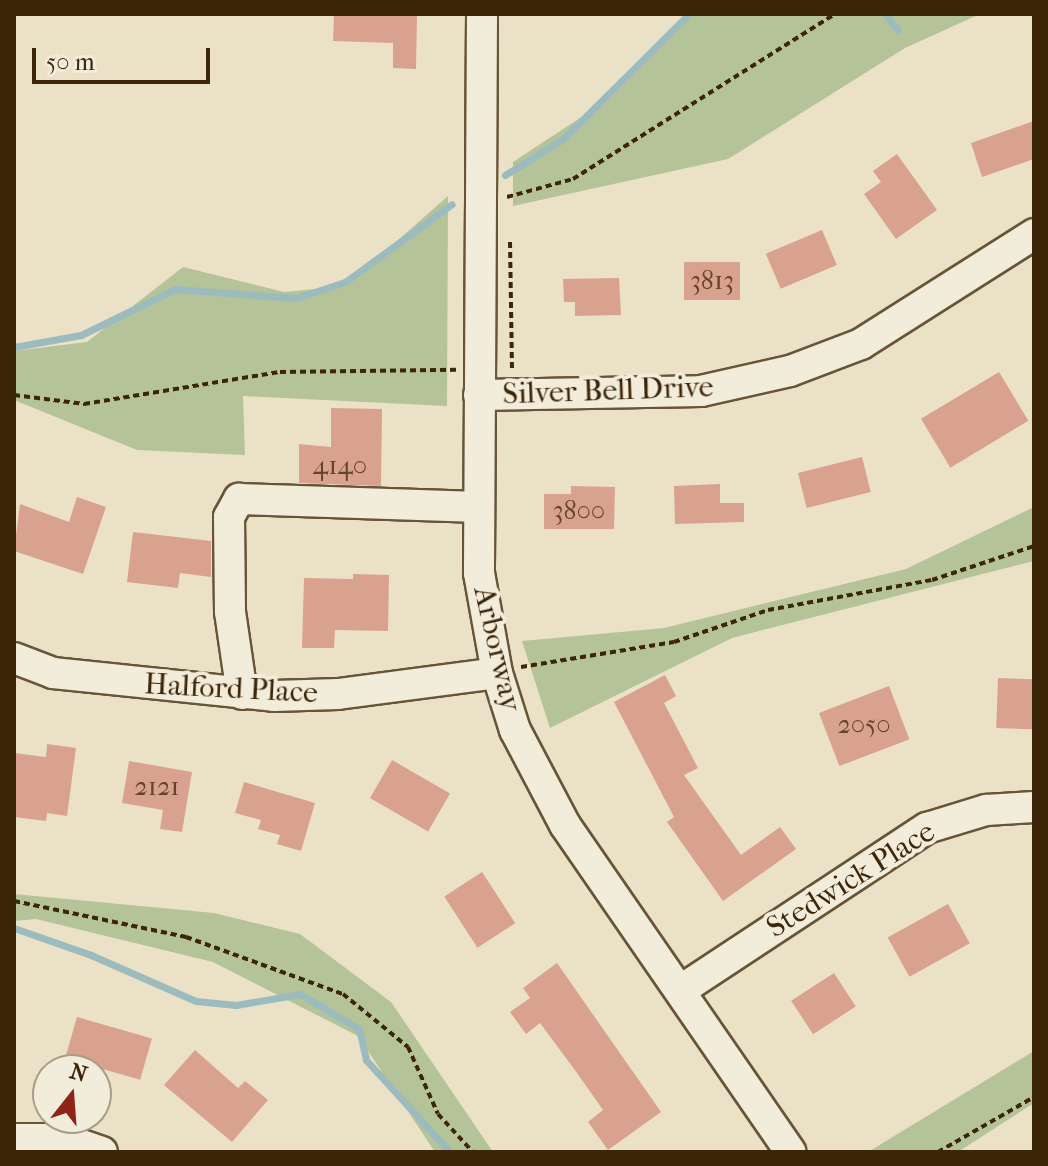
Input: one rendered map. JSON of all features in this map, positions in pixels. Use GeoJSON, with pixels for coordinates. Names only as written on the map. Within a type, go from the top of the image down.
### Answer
{"type":"FeatureCollection","features":[{"type":"Feature","properties":{"kind":"street","name":"Arborway"},"geometry":{"type":"LineString","coordinates":[[482,14],[472,382],[479,507],[479,573],[497,673],[515,730],[542,786],[791,1152]]}},
{"type":"Feature","properties":{"kind":"street","name":"Silver Bell Drive"},"geometry":{"type":"LineString","coordinates":[[472,382],[701,391],[790,371],[861,344],[907,318],[1034,234]]}},
{"type":"Feature","properties":{"kind":"street"},"geometry":{"type":"LineString","coordinates":[[242,694],[230,612],[229,517],[239,499],[479,507]]}},
{"type":"Feature","properties":{"kind":"street","name":"Halford Place"},"geometry":{"type":"LineString","coordinates":[[14,658],[53,673],[242,694],[338,694],[497,673]]}},
{"type":"Feature","properties":{"kind":"street","name":"Stedwick Place"},"geometry":{"type":"LineString","coordinates":[[681,990],[927,828],[986,810],[1034,807]]}},
{"type":"Feature","properties":{"kind":"street"},"geometry":{"type":"LineString","coordinates":[[14,1139],[64,1139],[102,1152]]}},
{"type":"Feature","properties":{"kind":"path"},"geometry":{"type":"LineString","coordinates":[[505,211],[504,197],[582,174],[835,14]]}},
{"type":"Feature","properties":{"kind":"path"},"geometry":{"type":"LineString","coordinates":[[499,370],[512,369],[509,237]]}},
{"type":"Feature","properties":{"kind":"path"},"geometry":{"type":"LineString","coordinates":[[14,395],[84,404],[262,374],[472,382]]}},
{"type":"Feature","properties":{"kind":"path"},"geometry":{"type":"LineString","coordinates":[[497,673],[563,656],[674,642],[768,610],[932,580],[1034,546]]}},
{"type":"Feature","properties":{"kind":"path"},"geometry":{"type":"LineString","coordinates":[[14,901],[186,937],[343,994],[408,1047],[438,1114],[473,1152]]}},
{"type":"Feature","properties":{"kind":"path"},"geometry":{"type":"LineString","coordinates":[[938,1152],[1034,1097]]}},
{"type":"Feature","properties":{"kind":"green space"},"geometry":{"type":"Polygon","coordinates":[[[687,14],[980,14],[905,48],[728,159],[513,206],[513,162],[592,110],[687,14]]]}},
{"type":"Feature","properties":{"kind":"green space"},"geometry":{"type":"Polygon","coordinates":[[[448,196],[447,406],[243,396],[245,455],[137,450],[14,400],[14,351],[87,342],[183,267],[284,292],[346,286],[448,196]]]}},
{"type":"Feature","properties":{"kind":"green space"},"geometry":{"type":"Polygon","coordinates":[[[1034,507],[1034,561],[732,638],[550,728],[522,641],[664,628],[906,569],[1034,507]]]}},
{"type":"Feature","properties":{"kind":"green space"},"geometry":{"type":"Polygon","coordinates":[[[14,894],[214,913],[300,934],[391,1002],[493,1152],[435,1152],[358,1036],[213,962],[36,919],[14,921],[14,894]]]}},
{"type":"Feature","properties":{"kind":"green space"},"geometry":{"type":"Polygon","coordinates":[[[1034,1051],[1034,1103],[958,1152],[868,1152],[1034,1051]]]}},
{"type":"Feature","properties":{"kind":"building"},"geometry":{"type":"Polygon","coordinates":[[[334,14],[417,14],[416,69],[393,68],[393,43],[333,41],[334,14]]]}},
{"type":"Feature","properties":{"kind":"building"},"geometry":{"type":"Polygon","coordinates":[[[1034,121],[1034,159],[982,177],[971,143],[1034,121]]]}},
{"type":"Feature","properties":{"kind":"building"},"geometry":{"type":"Polygon","coordinates":[[[897,154],[937,210],[896,239],[864,194],[881,182],[873,171],[897,154]]]}},
{"type":"Feature","properties":{"kind":"building"},"geometry":{"type":"Polygon","coordinates":[[[822,230],[837,265],[781,289],[766,254],[822,230]]]}},
{"type":"Feature","properties":{"kind":"building"},"geometry":{"type":"Polygon","coordinates":[[[684,262],[740,262],[740,300],[684,300],[684,262]]]}},
{"type":"Feature","properties":{"kind":"building"},"geometry":{"type":"Polygon","coordinates":[[[619,278],[621,315],[575,316],[575,302],[564,302],[563,279],[619,278]]]}},
{"type":"Feature","properties":{"kind":"building"},"geometry":{"type":"Polygon","coordinates":[[[999,372],[1028,421],[950,468],[921,419],[999,372]]]}},
{"type":"Feature","properties":{"kind":"building"},"geometry":{"type":"Polygon","coordinates":[[[331,408],[382,409],[381,486],[299,483],[299,444],[331,447],[331,408]]]}},
{"type":"Feature","properties":{"kind":"building"},"geometry":{"type":"Polygon","coordinates":[[[862,457],[871,492],[807,508],[798,473],[862,457]]]}},
{"type":"Feature","properties":{"kind":"building"},"geometry":{"type":"Polygon","coordinates":[[[720,484],[720,503],[744,503],[744,522],[675,524],[674,486],[720,484]]]}},
{"type":"Feature","properties":{"kind":"building"},"geometry":{"type":"Polygon","coordinates":[[[571,486],[615,487],[614,529],[544,529],[544,494],[571,494],[571,486]]]}},
{"type":"Feature","properties":{"kind":"building"},"geometry":{"type":"Polygon","coordinates":[[[77,497],[106,507],[83,574],[14,551],[20,504],[69,522],[77,497]]]}},
{"type":"Feature","properties":{"kind":"building"},"geometry":{"type":"Polygon","coordinates":[[[133,532],[211,541],[211,577],[180,573],[178,588],[127,582],[133,532]]]}},
{"type":"Feature","properties":{"kind":"building"},"geometry":{"type":"Polygon","coordinates":[[[353,574],[389,575],[388,631],[335,630],[334,648],[302,648],[304,578],[353,579],[353,574]]]}},
{"type":"Feature","properties":{"kind":"building"},"geometry":{"type":"Polygon","coordinates":[[[665,675],[676,696],[664,703],[698,768],[684,775],[741,855],[780,827],[796,849],[723,901],[667,822],[674,817],[614,702],[665,675]]]}},
{"type":"Feature","properties":{"kind":"building"},"geometry":{"type":"Polygon","coordinates":[[[998,678],[1034,679],[1032,729],[996,728],[998,678]]]}},
{"type":"Feature","properties":{"kind":"building"},"geometry":{"type":"Polygon","coordinates":[[[889,686],[909,739],[839,766],[819,713],[889,686]]]}},
{"type":"Feature","properties":{"kind":"building"},"geometry":{"type":"Polygon","coordinates":[[[47,744],[76,748],[67,816],[47,813],[46,821],[14,817],[14,753],[46,757],[47,744]]]}},
{"type":"Feature","properties":{"kind":"building"},"geometry":{"type":"Polygon","coordinates":[[[392,760],[450,794],[428,832],[370,798],[392,760]]]}},
{"type":"Feature","properties":{"kind":"building"},"geometry":{"type":"Polygon","coordinates":[[[129,761],[192,772],[182,832],[160,829],[163,810],[122,803],[129,761]]]}},
{"type":"Feature","properties":{"kind":"building"},"geometry":{"type":"Polygon","coordinates":[[[244,782],[315,803],[301,851],[277,844],[280,835],[258,829],[261,820],[235,813],[244,782]]]}},
{"type":"Feature","properties":{"kind":"building"},"geometry":{"type":"Polygon","coordinates":[[[482,872],[515,923],[477,948],[444,897],[482,872]]]}},
{"type":"Feature","properties":{"kind":"building"},"geometry":{"type":"Polygon","coordinates":[[[948,904],[970,943],[909,977],[888,937],[948,904]]]}},
{"type":"Feature","properties":{"kind":"building"},"geometry":{"type":"Polygon","coordinates":[[[557,963],[661,1112],[608,1150],[588,1122],[603,1110],[577,1073],[540,1023],[526,1034],[510,1012],[530,998],[523,988],[557,963]]]}},
{"type":"Feature","properties":{"kind":"building"},"geometry":{"type":"Polygon","coordinates":[[[834,973],[856,1007],[813,1034],[791,1001],[834,973]]]}},
{"type":"Feature","properties":{"kind":"building"},"geometry":{"type":"Polygon","coordinates":[[[77,1017],[152,1038],[140,1080],[112,1072],[112,1054],[66,1054],[77,1017]]]}},
{"type":"Feature","properties":{"kind":"building"},"geometry":{"type":"Polygon","coordinates":[[[195,1050],[238,1088],[245,1081],[268,1100],[232,1142],[164,1085],[195,1050]]]}},
{"type":"Feature","properties":{"kind":"waterway"},"geometry":{"type":"LineString","coordinates":[[505,175],[563,139],[689,14]]}},
{"type":"Feature","properties":{"kind":"waterway"},"geometry":{"type":"LineString","coordinates":[[885,14],[898,30]]}},
{"type":"Feature","properties":{"kind":"waterway"},"geometry":{"type":"LineString","coordinates":[[14,347],[81,335],[175,289],[296,298],[345,282],[452,204]]}},
{"type":"Feature","properties":{"kind":"waterway"},"geometry":{"type":"LineString","coordinates":[[14,928],[91,955],[196,1001],[236,1005],[300,994],[359,1029],[366,1060],[450,1152]]}}]}
